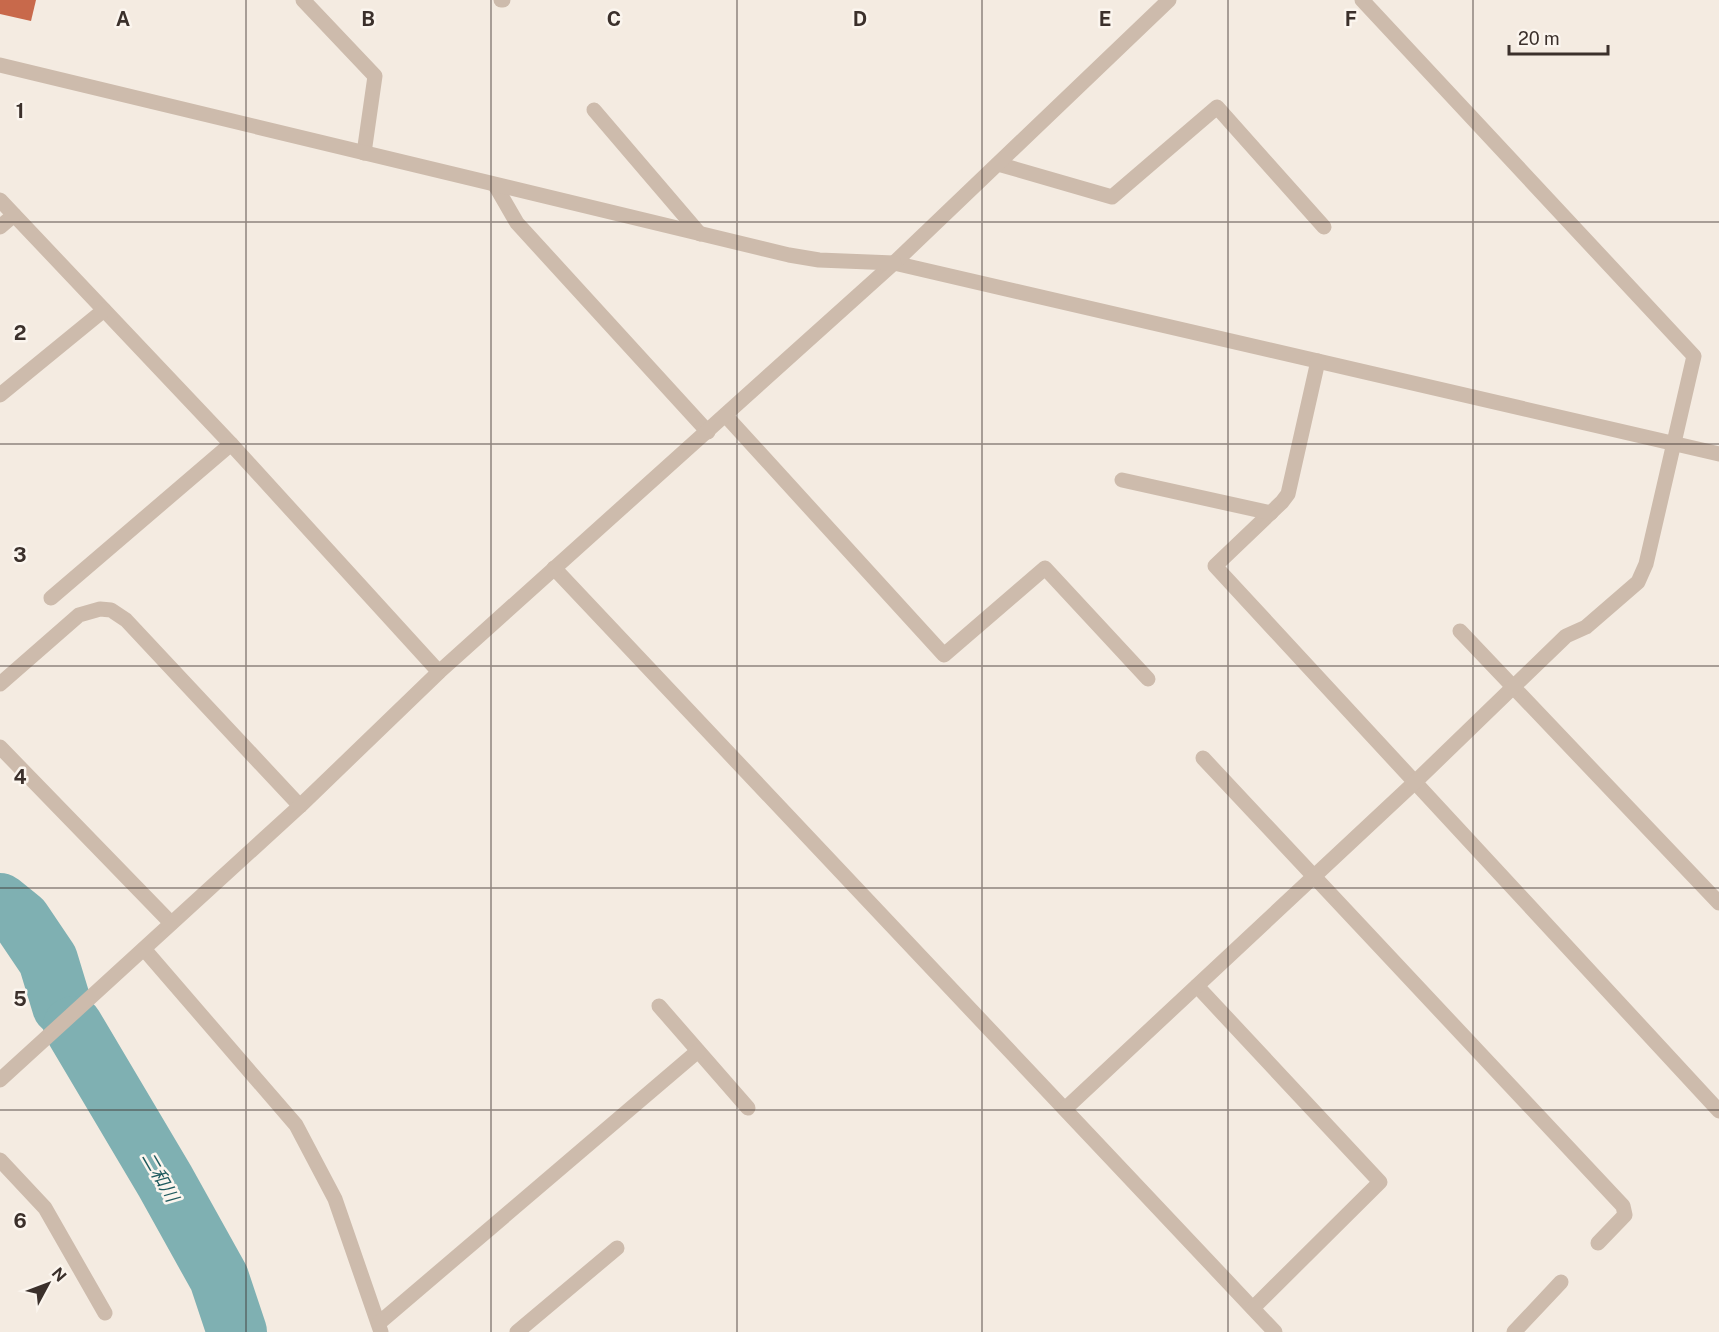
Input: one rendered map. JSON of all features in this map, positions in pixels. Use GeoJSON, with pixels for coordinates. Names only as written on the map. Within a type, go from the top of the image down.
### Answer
{"type":"FeatureCollection","features":[{"type":"Feature","properties":{"kind":"street"},"geometry":{"type":"LineString","coordinates":[[303,0],[375,76],[364,153]]}},
{"type":"Feature","properties":{"kind":"street"},"geometry":{"type":"LineString","coordinates":[[0,1080],[300,806],[439,672],[894,263],[1169,0]]}},
{"type":"Feature","properties":{"kind":"street"},"geometry":{"type":"LineString","coordinates":[[1065,1109],[1414,783],[1566,636],[1586,627],[1638,582],[1646,564],[1694,356],[1362,0]]}},
{"type":"Feature","properties":{"kind":"street"},"geometry":{"type":"LineString","coordinates":[[0,65],[789,255],[819,260],[894,263],[1719,454]]}},
{"type":"Feature","properties":{"kind":"street"},"geometry":{"type":"LineString","coordinates":[[998,164],[1112,197],[1218,107],[1324,227]]}},
{"type":"Feature","properties":{"kind":"street"},"geometry":{"type":"LineString","coordinates":[[594,110],[700,234]]}},
{"type":"Feature","properties":{"kind":"street"},"geometry":{"type":"LineString","coordinates":[[495,184],[517,223],[708,432]]}},
{"type":"Feature","properties":{"kind":"street"},"geometry":{"type":"LineString","coordinates":[[0,200],[231,444],[439,672]]}},
{"type":"Feature","properties":{"kind":"street"},"geometry":{"type":"LineString","coordinates":[[0,227],[14,215]]}},
{"type":"Feature","properties":{"kind":"street"},"geometry":{"type":"LineString","coordinates":[[0,395],[104,310]]}},
{"type":"Feature","properties":{"kind":"street"},"geometry":{"type":"LineString","coordinates":[[1318,361],[1288,494],[1215,566],[1719,1111]]}},
{"type":"Feature","properties":{"kind":"street"},"geometry":{"type":"LineString","coordinates":[[726,416],[944,655],[1046,568],[1148,680]]}},
{"type":"Feature","properties":{"kind":"street"},"geometry":{"type":"LineString","coordinates":[[51,598],[231,444]]}},
{"type":"Feature","properties":{"kind":"street"},"geometry":{"type":"LineString","coordinates":[[1122,480],[1270,513]]}},
{"type":"Feature","properties":{"kind":"street"},"geometry":{"type":"LineString","coordinates":[[554,568],[1275,1332]]}},
{"type":"Feature","properties":{"kind":"street"},"geometry":{"type":"LineString","coordinates":[[0,684],[79,615],[100,609],[111,610],[126,620],[300,806]]}},
{"type":"Feature","properties":{"kind":"street"},"geometry":{"type":"LineString","coordinates":[[1460,631],[1719,903]]}},
{"type":"Feature","properties":{"kind":"street"},"geometry":{"type":"LineString","coordinates":[[0,747],[171,923]]}},
{"type":"Feature","properties":{"kind":"street"},"geometry":{"type":"LineString","coordinates":[[1203,758],[1623,1206],[1625,1215],[1598,1243]]}},
{"type":"Feature","properties":{"kind":"street"},"geometry":{"type":"LineString","coordinates":[[144,949],[296,1125],[335,1199],[380,1327],[698,1051]]}},
{"type":"Feature","properties":{"kind":"street"},"geometry":{"type":"LineString","coordinates":[[1197,986],[1380,1182],[1253,1308]]}},
{"type":"Feature","properties":{"kind":"street"},"geometry":{"type":"LineString","coordinates":[[659,1006],[748,1108]]}},
{"type":"Feature","properties":{"kind":"street"},"geometry":{"type":"LineString","coordinates":[[0,1160],[45,1208],[105,1313]]}},
{"type":"Feature","properties":{"kind":"street"},"geometry":{"type":"LineString","coordinates":[[517,1332],[617,1248]]}},
{"type":"Feature","properties":{"kind":"street"},"geometry":{"type":"LineString","coordinates":[[1514,1332],[1561,1282]]}},
{"type":"Feature","properties":{"kind":"building"},"geometry":{"type":"Polygon","coordinates":[[[0,0],[36,0],[31,21],[0,14],[0,0]]]}},
{"type":"Feature","properties":{"kind":"waterway","name":"二和川"},"geometry":{"type":"LineString","coordinates":[[0,903],[21,920],[48,960],[62,1006]]}},
{"type":"Feature","properties":{"kind":"waterway","name":"二和川"},"geometry":{"type":"LineString","coordinates":[[73,1026],[165,1181],[219,1278],[237,1332]]}}]}
